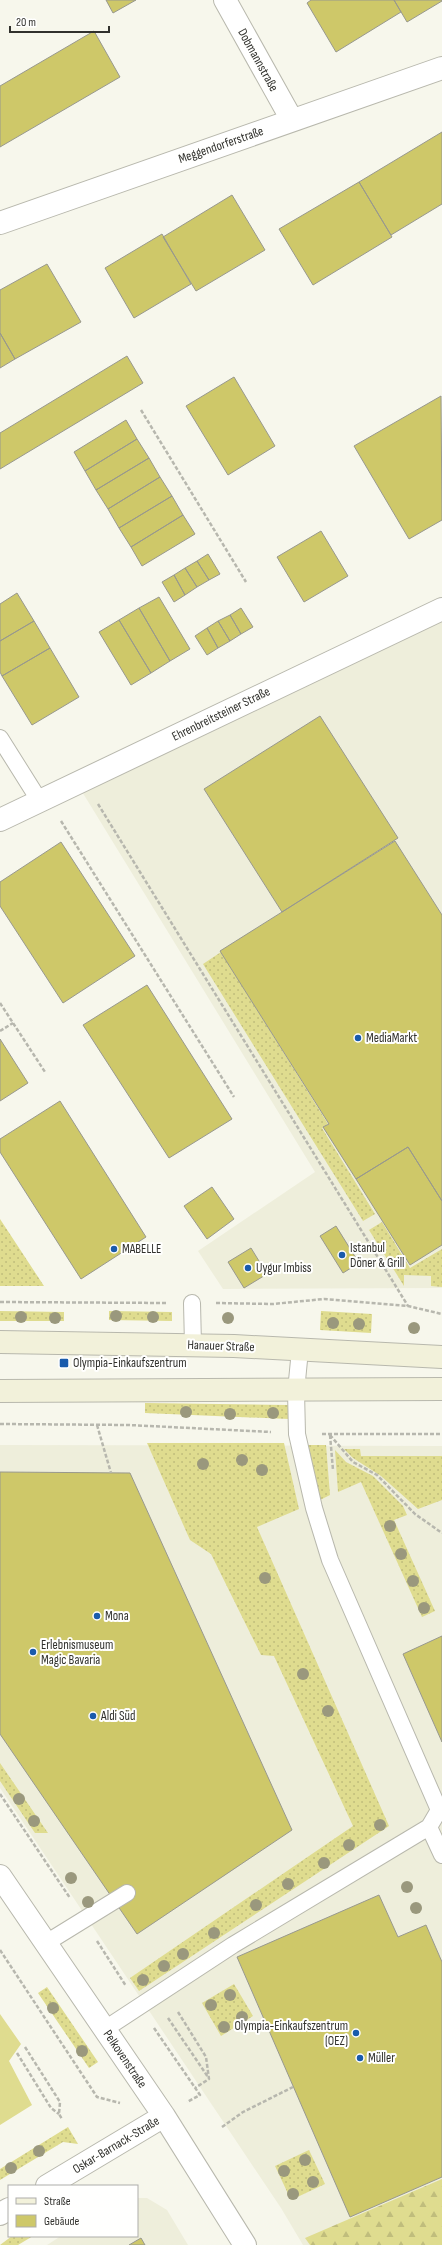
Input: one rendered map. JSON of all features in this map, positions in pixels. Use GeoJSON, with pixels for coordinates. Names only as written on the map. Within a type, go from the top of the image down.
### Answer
{"type":"FeatureCollection","features":[{"type":"Feature","properties":{"kind":"main road","name":"Hanauer Straße"},"geometry":{"type":"LineString","coordinates":[[0,1342],[193,1345],[442,1357]]}},
{"type":"Feature","properties":{"kind":"main road"},"geometry":{"type":"LineString","coordinates":[[0,1391],[296,1391],[442,1389]]}},
{"type":"Feature","properties":{"kind":"street","name":"Dobmannstraße"},"geometry":{"type":"LineString","coordinates":[[225,0],[292,120]]}},
{"type":"Feature","properties":{"kind":"street","name":"Meggendorferstraße"},"geometry":{"type":"LineString","coordinates":[[0,223],[442,68]]}},
{"type":"Feature","properties":{"kind":"street","name":"Ehrenbreitsteiner Straße"},"geometry":{"type":"LineString","coordinates":[[0,820],[39,800],[442,609]]}},
{"type":"Feature","properties":{"kind":"street","name":"Pelkovenstraße"},"geometry":{"type":"LineString","coordinates":[[0,1876],[164,2116],[246,2245]]}},
{"type":"Feature","properties":{"kind":"street","name":"Oskar-Barnack-Straße"},"geometry":{"type":"LineString","coordinates":[[49,2185],[164,2116]]}},
{"type":"Feature","properties":{"kind":"lane"},"geometry":{"type":"LineString","coordinates":[[0,738],[39,800]]}},
{"type":"Feature","properties":{"kind":"lane"},"geometry":{"type":"LineString","coordinates":[[192,1303],[193,1345]]}},
{"type":"Feature","properties":{"kind":"lane"},"geometry":{"type":"LineString","coordinates":[[105,2029],[233,1945],[428,1827],[439,1810],[330,1560],[314,1508],[296,1434],[296,1391],[300,1350]]}},
{"type":"Feature","properties":{"kind":"lane"},"geometry":{"type":"LineString","coordinates":[[428,1827],[442,1855]]}},
{"type":"Feature","properties":{"kind":"lane"},"geometry":{"type":"LineString","coordinates":[[46,1943],[127,1894]]}},
{"type":"Feature","properties":{"kind":"path"},"geometry":{"type":"LineString","coordinates":[[141,410],[246,582]]}},
{"type":"Feature","properties":{"kind":"path"},"geometry":{"type":"LineString","coordinates":[[84,779],[408,1306]]}},
{"type":"Feature","properties":{"kind":"path"},"geometry":{"type":"LineString","coordinates":[[61,821],[234,1097]]}},
{"type":"Feature","properties":{"kind":"path"},"geometry":{"type":"LineString","coordinates":[[0,1003],[45,1072]]}},
{"type":"Feature","properties":{"kind":"path"},"geometry":{"type":"LineString","coordinates":[[0,1031],[13,1023]]}},
{"type":"Feature","properties":{"kind":"path"},"geometry":{"type":"LineString","coordinates":[[0,1302],[273,1304],[324,1299],[408,1306],[441,1313]]}},
{"type":"Feature","properties":{"kind":"path"},"geometry":{"type":"LineString","coordinates":[[0,1424],[97,1425],[296,1434],[442,1434]]}},
{"type":"Feature","properties":{"kind":"path"},"geometry":{"type":"LineString","coordinates":[[97,1425],[111,1473]]}},
{"type":"Feature","properties":{"kind":"path"},"geometry":{"type":"LineString","coordinates":[[330,1434],[352,1462],[377,1475],[415,1514],[442,1533]]}},
{"type":"Feature","properties":{"kind":"path"},"geometry":{"type":"LineString","coordinates":[[0,1794],[200,2095],[164,2116]]}},
{"type":"Feature","properties":{"kind":"path"},"geometry":{"type":"LineString","coordinates":[[0,1950],[97,2097]]}},
{"type":"Feature","properties":{"kind":"path"},"geometry":{"type":"LineString","coordinates":[[177,2011],[206,2057],[209,2079]]}},
{"type":"Feature","properties":{"kind":"path"},"geometry":{"type":"LineString","coordinates":[[168,2017],[209,2079]]}},
{"type":"Feature","properties":{"kind":"path"},"geometry":{"type":"LineString","coordinates":[[26,2048],[60,2102],[59,2114]]}},
{"type":"Feature","properties":{"kind":"path"},"geometry":{"type":"LineString","coordinates":[[17,2053],[51,2108],[59,2114],[62,2119]]}},
{"type":"Feature","properties":{"kind":"path"},"geometry":{"type":"LineString","coordinates":[[195,2088],[209,2079]]}},
{"type":"Feature","properties":{"kind":"path"},"geometry":{"type":"LineString","coordinates":[[222,2127],[243,2112],[293,2087]]}},
{"type":"Feature","properties":{"kind":"shaded area"},"geometry":{"type":"Polygon","coordinates":[[[442,613],[442,1288],[223,1289],[198,1251],[315,1172],[81,790],[442,613]]]}},
{"type":"Feature","properties":{"kind":"shaded area"},"geometry":{"type":"Polygon","coordinates":[[[0,1445],[442,1446],[442,2245],[303,2245],[281,2208],[0,1788],[0,1445]]]}},
{"type":"Feature","properties":{"kind":"shaded area"},"geometry":{"type":"Polygon","coordinates":[[[138,2198],[147,2198],[167,2210],[188,2245],[47,2245],[59,2237],[138,2237],[138,2198]]]}},
{"type":"Feature","properties":{"kind":"green space"},"geometry":{"type":"Polygon","coordinates":[[[221,952],[328,1124],[322,1128],[375,1214],[363,1221],[203,964],[221,952]]]}},
{"type":"Feature","properties":{"kind":"green space"},"geometry":{"type":"Polygon","coordinates":[[[0,1219],[44,1286],[0,1286],[0,1219]]]}},
{"type":"Feature","properties":{"kind":"green space"},"geometry":{"type":"Polygon","coordinates":[[[382,1222],[410,1268],[442,1249],[442,1287],[431,1286],[431,1276],[404,1275],[404,1286],[369,1230],[382,1222]]]}},
{"type":"Feature","properties":{"kind":"green space"},"geometry":{"type":"Polygon","coordinates":[[[0,1311],[64,1312],[64,1321],[0,1321],[0,1311]]]}},
{"type":"Feature","properties":{"kind":"green space"},"geometry":{"type":"Polygon","coordinates":[[[109,1311],[172,1312],[172,1321],[109,1320],[109,1311]]]}},
{"type":"Feature","properties":{"kind":"green space"},"geometry":{"type":"Polygon","coordinates":[[[321,1311],[372,1314],[371,1333],[320,1330],[321,1311]]]}},
{"type":"Feature","properties":{"kind":"green space"},"geometry":{"type":"Polygon","coordinates":[[[145,1403],[288,1405],[289,1419],[145,1413],[145,1403]]]}},
{"type":"Feature","properties":{"kind":"green space"},"geometry":{"type":"Polygon","coordinates":[[[147,1443],[284,1443],[299,1509],[257,1527],[389,1826],[139,1991],[130,1978],[353,1826],[274,1656],[261,1655],[211,1554],[190,1540],[147,1443]]]}},
{"type":"Feature","properties":{"kind":"green space"},"geometry":{"type":"Polygon","coordinates":[[[307,1445],[326,1445],[330,1495],[320,1500],[307,1445]]]}},
{"type":"Feature","properties":{"kind":"green space"},"geometry":{"type":"Polygon","coordinates":[[[344,1449],[360,1449],[361,1456],[442,1456],[442,1500],[418,1509],[381,1476],[353,1458],[344,1449]]]}},
{"type":"Feature","properties":{"kind":"green space"},"geometry":{"type":"Polygon","coordinates":[[[335,1450],[346,1462],[373,1476],[403,1506],[407,1515],[394,1520],[435,1611],[422,1617],[361,1482],[338,1492],[335,1450]]]}},
{"type":"Feature","properties":{"kind":"green space"},"geometry":{"type":"Polygon","coordinates":[[[0,1763],[48,1833],[35,1833],[0,1781],[0,1763]]]}},
{"type":"Feature","properties":{"kind":"green space"},"geometry":{"type":"Polygon","coordinates":[[[234,1984],[253,2016],[221,2036],[202,2003],[234,1984]]]}},
{"type":"Feature","properties":{"kind":"green space"},"geometry":{"type":"Polygon","coordinates":[[[47,1987],[98,2062],[89,2068],[38,1993],[47,1987]]]}},
{"type":"Feature","properties":{"kind":"green space"},"geometry":{"type":"Polygon","coordinates":[[[0,2014],[21,2044],[9,2061],[32,2105],[0,2125],[0,2014]]]}},
{"type":"Feature","properties":{"kind":"green space"},"geometry":{"type":"Polygon","coordinates":[[[68,2127],[78,2144],[63,2142],[0,2180],[0,2169],[68,2127]]]}},
{"type":"Feature","properties":{"kind":"green space"},"geometry":{"type":"Polygon","coordinates":[[[309,2150],[325,2184],[291,2200],[275,2166],[309,2150]]]}},
{"type":"Feature","properties":{"kind":"green space"},"geometry":{"type":"Polygon","coordinates":[[[442,2179],[442,2245],[310,2245],[305,2238],[442,2179]]]}},
{"type":"Feature","properties":{"kind":"green space"},"geometry":{"type":"Polygon","coordinates":[[[11,2237],[31,2237],[18,2245],[0,2245],[11,2237]]]}},
{"type":"Feature","properties":{"kind":"building"},"geometry":{"type":"Polygon","coordinates":[[[106,0],[136,0],[113,13],[106,0]]]}},
{"type":"Feature","properties":{"kind":"building"},"geometry":{"type":"Polygon","coordinates":[[[311,0],[394,0],[401,12],[336,52],[307,3],[311,0]]]}},
{"type":"Feature","properties":{"kind":"building"},"geometry":{"type":"Polygon","coordinates":[[[394,0],[442,0],[442,1],[407,22],[394,0]]]}},
{"type":"Feature","properties":{"kind":"building"},"geometry":{"type":"Polygon","coordinates":[[[94,31],[120,77],[0,147],[0,86],[94,31]]]}},
{"type":"Feature","properties":{"kind":"building"},"geometry":{"type":"Polygon","coordinates":[[[442,132],[442,204],[391,235],[359,182],[442,132]]]}},
{"type":"Feature","properties":{"kind":"building"},"geometry":{"type":"Polygon","coordinates":[[[359,182],[392,237],[313,285],[279,229],[359,182]]]}},
{"type":"Feature","properties":{"kind":"building"},"geometry":{"type":"Polygon","coordinates":[[[232,195],[265,250],[196,291],[163,237],[232,195]]]}},
{"type":"Feature","properties":{"kind":"building"},"geometry":{"type":"Polygon","coordinates":[[[162,234],[191,284],[134,318],[105,268],[162,234]]]}},
{"type":"Feature","properties":{"kind":"building"},"geometry":{"type":"Polygon","coordinates":[[[47,264],[81,322],[15,359],[0,333],[0,290],[47,264]]]}},
{"type":"Feature","properties":{"kind":"building"},"geometry":{"type":"Polygon","coordinates":[[[0,333],[15,359],[0,368],[0,333]]]}},
{"type":"Feature","properties":{"kind":"building"},"geometry":{"type":"Polygon","coordinates":[[[127,356],[143,383],[0,469],[0,433],[127,356]]]}},
{"type":"Feature","properties":{"kind":"building"},"geometry":{"type":"Polygon","coordinates":[[[234,377],[275,446],[228,475],[186,406],[234,377]]]}},
{"type":"Feature","properties":{"kind":"building"},"geometry":{"type":"Polygon","coordinates":[[[441,396],[442,520],[409,539],[354,446],[441,396]]]}},
{"type":"Feature","properties":{"kind":"building"},"geometry":{"type":"Polygon","coordinates":[[[126,420],[137,439],[85,471],[74,452],[126,420]]]}},
{"type":"Feature","properties":{"kind":"building"},"geometry":{"type":"Polygon","coordinates":[[[137,439],[149,458],[96,490],[85,471],[137,439]]]}},
{"type":"Feature","properties":{"kind":"building"},"geometry":{"type":"Polygon","coordinates":[[[149,458],[160,477],[108,509],[96,490],[149,458]]]}},
{"type":"Feature","properties":{"kind":"building"},"geometry":{"type":"Polygon","coordinates":[[[160,477],[172,496],[119,528],[108,509],[160,477]]]}},
{"type":"Feature","properties":{"kind":"building"},"geometry":{"type":"Polygon","coordinates":[[[172,496],[183,515],[131,547],[119,528],[172,496]]]}},
{"type":"Feature","properties":{"kind":"building"},"geometry":{"type":"Polygon","coordinates":[[[183,515],[195,534],[142,566],[131,547],[183,515]]]}},
{"type":"Feature","properties":{"kind":"building"},"geometry":{"type":"Polygon","coordinates":[[[321,531],[348,576],[304,602],[277,557],[321,531]]]}},
{"type":"Feature","properties":{"kind":"building"},"geometry":{"type":"Polygon","coordinates":[[[208,554],[220,574],[209,580],[197,561],[208,554]]]}},
{"type":"Feature","properties":{"kind":"building"},"geometry":{"type":"Polygon","coordinates":[[[197,561],[209,580],[197,587],[185,568],[197,561]]]}},
{"type":"Feature","properties":{"kind":"building"},"geometry":{"type":"Polygon","coordinates":[[[185,568],[197,587],[185,595],[174,575],[185,568]]]}},
{"type":"Feature","properties":{"kind":"building"},"geometry":{"type":"Polygon","coordinates":[[[174,575],[185,595],[174,602],[162,582],[174,575]]]}},
{"type":"Feature","properties":{"kind":"building"},"geometry":{"type":"Polygon","coordinates":[[[17,593],[34,621],[0,641],[0,604],[17,593]]]}},
{"type":"Feature","properties":{"kind":"building"},"geometry":{"type":"Polygon","coordinates":[[[159,597],[190,649],[170,661],[139,608],[159,597]]]}},
{"type":"Feature","properties":{"kind":"building"},"geometry":{"type":"Polygon","coordinates":[[[139,608],[170,661],[151,673],[119,620],[139,608]]]}},
{"type":"Feature","properties":{"kind":"building"},"geometry":{"type":"Polygon","coordinates":[[[241,608],[253,627],[241,634],[230,615],[241,608]]]}},
{"type":"Feature","properties":{"kind":"building"},"geometry":{"type":"Polygon","coordinates":[[[230,615],[241,634],[230,641],[218,621],[230,615]]]}},
{"type":"Feature","properties":{"kind":"building"},"geometry":{"type":"Polygon","coordinates":[[[119,620],[151,673],[131,685],[99,632],[119,620]]]}},
{"type":"Feature","properties":{"kind":"building"},"geometry":{"type":"Polygon","coordinates":[[[34,621],[50,648],[2,676],[0,672],[0,641],[34,621]]]}},
{"type":"Feature","properties":{"kind":"building"},"geometry":{"type":"Polygon","coordinates":[[[218,621],[230,641],[218,648],[207,628],[218,621]]]}},
{"type":"Feature","properties":{"kind":"building"},"geometry":{"type":"Polygon","coordinates":[[[207,628],[218,648],[207,655],[195,636],[207,628]]]}},
{"type":"Feature","properties":{"kind":"building"},"geometry":{"type":"Polygon","coordinates":[[[50,648],[79,697],[32,725],[2,676],[50,648]]]}},
{"type":"Feature","properties":{"kind":"building"},"geometry":{"type":"Polygon","coordinates":[[[320,716],[398,838],[282,912],[204,789],[320,716]]]}},
{"type":"Feature","properties":{"kind":"building","name":"MediaMarkt"},"geometry":{"type":"Polygon","coordinates":[[[395,841],[442,915],[442,1201],[408,1147],[356,1179],[323,1127],[329,1124],[220,951],[395,841]]]}},
{"type":"Feature","properties":{"kind":"building"},"geometry":{"type":"Polygon","coordinates":[[[61,842],[135,956],[63,1003],[0,906],[0,882],[61,842]]]}},
{"type":"Feature","properties":{"kind":"building"},"geometry":{"type":"Polygon","coordinates":[[[147,985],[232,1119],[169,1158],[83,1025],[147,985]]]}},
{"type":"Feature","properties":{"kind":"building"},"geometry":{"type":"Polygon","coordinates":[[[0,1039],[28,1083],[0,1101],[0,1039]]]}},
{"type":"Feature","properties":{"kind":"building"},"geometry":{"type":"Polygon","coordinates":[[[60,1101],[146,1237],[81,1279],[0,1152],[0,1139],[60,1101]]]}},
{"type":"Feature","properties":{"kind":"building"},"geometry":{"type":"Polygon","coordinates":[[[408,1147],[442,1201],[442,1245],[410,1265],[356,1179],[408,1147]]]}},
{"type":"Feature","properties":{"kind":"building"},"geometry":{"type":"Polygon","coordinates":[[[212,1187],[234,1219],[207,1239],[184,1206],[212,1187]]]}},
{"type":"Feature","properties":{"kind":"building"},"geometry":{"type":"Polygon","coordinates":[[[336,1226],[359,1263],[343,1273],[320,1236],[336,1226]]]}},
{"type":"Feature","properties":{"kind":"building","name":"Uygur Imbiss"},"geometry":{"type":"Polygon","coordinates":[[[251,1248],[267,1274],[244,1288],[228,1262],[251,1248]]]}},
{"type":"Feature","properties":{"kind":"building","name":"Mona"},"geometry":{"type":"Polygon","coordinates":[[[0,1472],[130,1473],[292,1830],[137,1934],[0,1734],[0,1472]]]}},
{"type":"Feature","properties":{"kind":"building"},"geometry":{"type":"Polygon","coordinates":[[[442,1636],[442,1742],[403,1654],[442,1636]]]}},
{"type":"Feature","properties":{"kind":"building","name":"Olympia-Einkaufszentrum (OEZ)"},"geometry":{"type":"Polygon","coordinates":[[[379,1895],[398,1937],[426,1925],[442,1962],[442,2177],[350,2217],[237,1957],[379,1895]]]}},
{"type":"Feature","properties":{"kind":"building"},"geometry":{"type":"Polygon","coordinates":[[[141,2238],[145,2245],[129,2245],[141,2238]]]}},
{"type":"Feature","properties":{"kind":"place","name":"MediaMarkt"},"geometry":{"type":"Point","coordinates":[358,1038]}},
{"type":"Feature","properties":{"kind":"place","name":"MABELLE"},"geometry":{"type":"Point","coordinates":[114,1249]}},
{"type":"Feature","properties":{"kind":"place","name":"Istanbul Döner & Grill"},"geometry":{"type":"Point","coordinates":[342,1255]}},
{"type":"Feature","properties":{"kind":"place","name":"Uygur Imbiss"},"geometry":{"type":"Point","coordinates":[248,1268]}},
{"type":"Feature","properties":{"kind":"place","name":"Olympia-Einkaufszentrum"},"geometry":{"type":"Point","coordinates":[64,1363]}},
{"type":"Feature","properties":{"kind":"place","name":"Mona"},"geometry":{"type":"Point","coordinates":[97,1616]}},
{"type":"Feature","properties":{"kind":"place","name":"Erlebnismuseum Magic Bavaria"},"geometry":{"type":"Point","coordinates":[33,1652]}},
{"type":"Feature","properties":{"kind":"place","name":"Aldi Süd"},"geometry":{"type":"Point","coordinates":[93,1716]}},
{"type":"Feature","properties":{"kind":"place","name":"Olympia-Einkaufszentrum (OEZ)"},"geometry":{"type":"Point","coordinates":[356,2033]}},
{"type":"Feature","properties":{"kind":"place","name":"Müller"},"geometry":{"type":"Point","coordinates":[360,2058]}}]}
